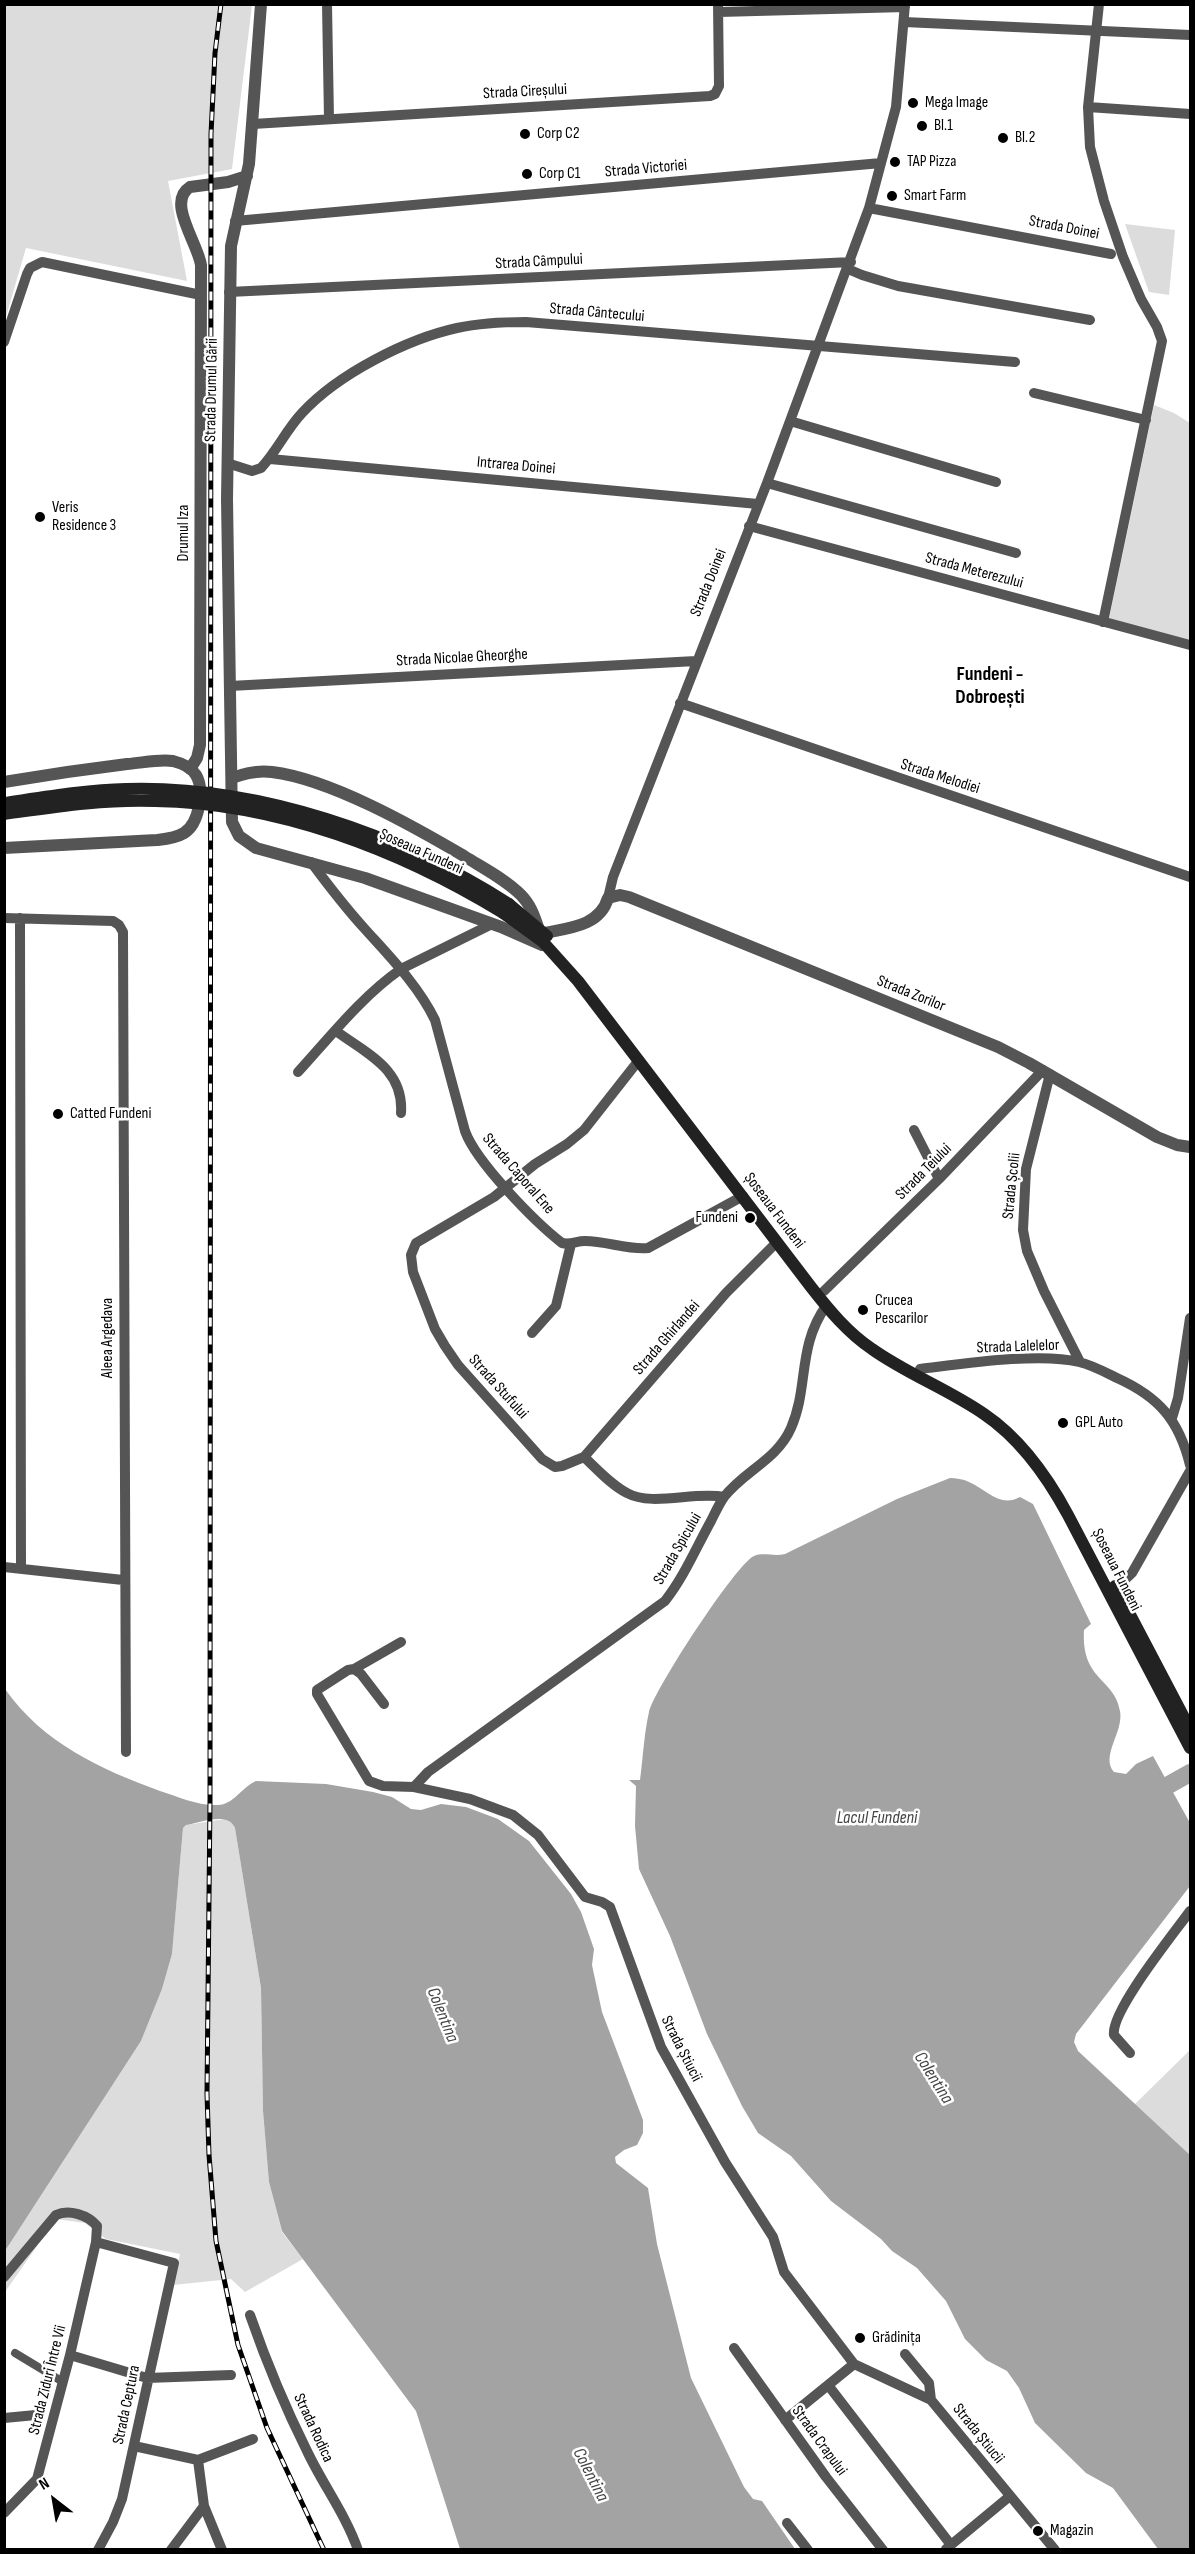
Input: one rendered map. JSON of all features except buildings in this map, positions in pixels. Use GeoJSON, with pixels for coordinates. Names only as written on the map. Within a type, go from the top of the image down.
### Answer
{"type":"FeatureCollection","features":[{"type":"Feature","properties":{"kind":"main road","name":"Șoseaua Fundeni"},"geometry":{"type":"LineString","coordinates":[[4,803],[126,789],[191,791],[249,799],[292,810],[400,846],[444,866],[541,930],[599,997],[824,1291],[867,1337],[987,1408],[1009,1425],[1032,1448],[1062,1490],[1191,1748]]}},
{"type":"Feature","properties":{"kind":"main road","name":"Șoseaua Fundeni"},"geometry":{"type":"LineString","coordinates":[[4,814],[68,805],[124,801],[189,803],[247,811],[300,824],[398,857],[506,909],[550,949],[595,1002],[826,1306],[846,1328],[872,1349],[979,1410],[1017,1442],[1052,1486],[1191,1729]]}},
{"type":"Feature","properties":{"kind":"street","name":"Strada Drumul Gării"},"geometry":{"type":"LineString","coordinates":[[232,778],[227,463],[229,292],[231,246],[247,176],[253,124],[261,4]]}},
{"type":"Feature","properties":{"kind":"street"},"geometry":{"type":"LineString","coordinates":[[327,4],[329,119]]}},
{"type":"Feature","properties":{"kind":"street"},"geometry":{"type":"LineString","coordinates":[[1099,4],[1088,107],[1090,147],[1104,201],[1135,286],[1162,341],[1103,622]]}},
{"type":"Feature","properties":{"kind":"street","name":"Strada Cireșului"},"geometry":{"type":"LineString","coordinates":[[253,124],[710,96],[715,94],[718,86],[719,8],[905,6]]}},
{"type":"Feature","properties":{"kind":"street","name":"Strada Doinei"},"geometry":{"type":"LineString","coordinates":[[541,930],[580,925],[591,920],[602,913],[608,898],[613,878],[696,661],[819,347],[869,208],[896,107],[905,6]]}},
{"type":"Feature","properties":{"kind":"street"},"geometry":{"type":"LineString","coordinates":[[904,22],[1191,35]]}},
{"type":"Feature","properties":{"kind":"street"},"geometry":{"type":"LineString","coordinates":[[1088,107],[1191,114]]}},
{"type":"Feature","properties":{"kind":"street","name":"Strada Victoriei"},"geometry":{"type":"LineString","coordinates":[[235,221],[881,163]]}},
{"type":"Feature","properties":{"kind":"street","name":"Drumul Iza"},"geometry":{"type":"LineString","coordinates":[[190,769],[197,758],[200,745],[201,295],[200,257],[181,211],[182,196],[190,187],[228,182],[247,176]]}},
{"type":"Feature","properties":{"kind":"street","name":"Strada Doinei"},"geometry":{"type":"LineString","coordinates":[[869,208],[1111,254]]}},
{"type":"Feature","properties":{"kind":"street"},"geometry":{"type":"LineString","coordinates":[[4,342],[27,274],[35,264],[42,262],[201,295]]}},
{"type":"Feature","properties":{"kind":"street"},"geometry":{"type":"LineString","coordinates":[[850,265],[898,286],[1090,320]]}},
{"type":"Feature","properties":{"kind":"street","name":"Strada Câmpului"},"geometry":{"type":"LineString","coordinates":[[229,292],[850,265]]}},
{"type":"Feature","properties":{"kind":"street","name":"Strada Cântecului"},"geometry":{"type":"LineString","coordinates":[[270,459],[282,437],[303,411],[339,383],[385,356],[455,328],[498,322],[526,322],[1016,362]]}},
{"type":"Feature","properties":{"kind":"street"},"geometry":{"type":"LineString","coordinates":[[1034,393],[1146,420]]}},
{"type":"Feature","properties":{"kind":"street"},"geometry":{"type":"LineString","coordinates":[[790,421],[996,482]]}},
{"type":"Feature","properties":{"kind":"street"},"geometry":{"type":"LineString","coordinates":[[227,463],[252,471],[261,468],[270,459]]}},
{"type":"Feature","properties":{"kind":"street","name":"Intrarea Doinei"},"geometry":{"type":"LineString","coordinates":[[270,459],[759,504]]}},
{"type":"Feature","properties":{"kind":"street"},"geometry":{"type":"LineString","coordinates":[[767,483],[1016,553]]}},
{"type":"Feature","properties":{"kind":"street","name":"Strada Meterezului"},"geometry":{"type":"LineString","coordinates":[[749,526],[1191,645]]}},
{"type":"Feature","properties":{"kind":"street","name":"Strada Nicolae Gheorghe"},"geometry":{"type":"LineString","coordinates":[[230,686],[696,661]]}},
{"type":"Feature","properties":{"kind":"street","name":"Strada Melodiei"},"geometry":{"type":"LineString","coordinates":[[680,704],[1191,877]]}},
{"type":"Feature","properties":{"kind":"street"},"geometry":{"type":"LineString","coordinates":[[4,782],[80,770],[163,761],[182,764],[190,769],[198,781],[198,812],[191,827],[176,837],[136,842],[4,848]]}},
{"type":"Feature","properties":{"kind":"street","name":"Șoseaua Fundeni"},"geometry":{"type":"LineString","coordinates":[[232,778],[262,771],[284,774],[309,781],[417,829],[510,886],[530,906],[541,930]]}},
{"type":"Feature","properties":{"kind":"street"},"geometry":{"type":"LineString","coordinates":[[232,778],[232,822],[239,836],[256,848],[365,878],[492,924],[550,949]]}},
{"type":"Feature","properties":{"kind":"street","name":"Strada Caporal Ene"},"geometry":{"type":"LineString","coordinates":[[311,862],[346,907],[401,969],[435,1020],[468,1139],[506,1188],[555,1237],[562,1243],[571,1244]]}},
{"type":"Feature","properties":{"kind":"street","name":"Strada Zorilor"},"geometry":{"type":"LineString","coordinates":[[608,898],[629,897],[983,1041],[1046,1072],[1157,1137],[1177,1145],[1191,1147]]}},
{"type":"Feature","properties":{"kind":"street"},"geometry":{"type":"LineString","coordinates":[[4,918],[20,918],[21,1568]]}},
{"type":"Feature","properties":{"kind":"street","name":"Aleea Argedava"},"geometry":{"type":"LineString","coordinates":[[20,918],[113,921],[123,932],[123,1580],[126,1752]]}},
{"type":"Feature","properties":{"kind":"street"},"geometry":{"type":"LineString","coordinates":[[298,1072],[371,993],[401,969],[492,924]]}},
{"type":"Feature","properties":{"kind":"street"},"geometry":{"type":"LineString","coordinates":[[336,1031],[391,1073],[400,1092],[401,1113]]}},
{"type":"Feature","properties":{"kind":"street"},"geometry":{"type":"LineString","coordinates":[[506,1188],[535,1164],[567,1144],[584,1130],[639,1060]]}},
{"type":"Feature","properties":{"kind":"street","name":"Strada Teiului"},"geometry":{"type":"LineString","coordinates":[[824,1291],[1046,1072]]}},
{"type":"Feature","properties":{"kind":"street","name":"Strada Școlii"},"geometry":{"type":"LineString","coordinates":[[1046,1072],[1026,1169],[1023,1230],[1027,1251],[1044,1291],[1080,1362]]}},
{"type":"Feature","properties":{"kind":"street"},"geometry":{"type":"LineString","coordinates":[[914,1130],[939,1179]]}},
{"type":"Feature","properties":{"kind":"street","name":"Strada Stufului"},"geometry":{"type":"LineString","coordinates":[[506,1188],[472,1211],[416,1243],[411,1255],[413,1272],[435,1329],[458,1365],[542,1459],[548,1464],[562,1466],[584,1457]]}},
{"type":"Feature","properties":{"kind":"street"},"geometry":{"type":"LineString","coordinates":[[532,1333],[556,1306],[571,1244],[586,1241],[637,1249],[648,1248],[743,1196]]}},
{"type":"Feature","properties":{"kind":"street","name":"Strada Ghirlandei"},"geometry":{"type":"LineString","coordinates":[[584,1457],[726,1293],[777,1242]]}},
{"type":"Feature","properties":{"kind":"street","name":"Strada Spicului"},"geometry":{"type":"LineString","coordinates":[[414,1787],[428,1772],[665,1601],[724,1497],[770,1458],[790,1429],[795,1415],[808,1343],[826,1306]]}},
{"type":"Feature","properties":{"kind":"street"},"geometry":{"type":"LineString","coordinates":[[1190,1459],[1172,1418],[1178,1398],[1191,1318]]}},
{"type":"Feature","properties":{"kind":"street","name":"Strada Lalelelor"},"geometry":{"type":"LineString","coordinates":[[920,1370],[1038,1359],[1080,1362],[1140,1390],[1159,1404],[1172,1418]]}},
{"type":"Feature","properties":{"kind":"street"},"geometry":{"type":"LineString","coordinates":[[1178,1398],[1191,1398]]}},
{"type":"Feature","properties":{"kind":"street"},"geometry":{"type":"LineString","coordinates":[[584,1457],[621,1490],[635,1497],[706,1495],[724,1497]]}},
{"type":"Feature","properties":{"kind":"street"},"geometry":{"type":"LineString","coordinates":[[1113,1592],[1132,1573],[1191,1471]]}},
{"type":"Feature","properties":{"kind":"street"},"geometry":{"type":"LineString","coordinates":[[4,1567],[123,1580]]}},
{"type":"Feature","properties":{"kind":"street"},"geometry":{"type":"LineString","coordinates":[[384,1704],[361,1674],[354,1669],[400,1642]]}},
{"type":"Feature","properties":{"kind":"street","name":"Strada Știucii"},"geometry":{"type":"LineString","coordinates":[[354,1669],[320,1686],[317,1694],[369,1781],[383,1786],[414,1787],[470,1798],[513,1815],[538,1835],[585,1897],[610,1907],[650,2022],[667,2059],[724,2162],[773,2237],[784,2271],[854,2364],[931,2400],[1055,2550]]}},
{"type":"Feature","properties":{"kind":"street"},"geometry":{"type":"LineString","coordinates":[[1130,2053],[1114,2035],[1116,2023],[1142,1977],[1191,1911]]}},
{"type":"Feature","properties":{"kind":"street"},"geometry":{"type":"LineString","coordinates":[[4,2277],[51,2218],[63,2212],[82,2216],[94,2222],[99,2231],[96,2242]]}},
{"type":"Feature","properties":{"kind":"street","name":"Strada Ceptura"},"geometry":{"type":"LineString","coordinates":[[96,2242],[174,2263],[118,2510],[98,2550]]}},
{"type":"Feature","properties":{"kind":"street","name":"Strada Ziduri Între Vii"},"geometry":{"type":"LineString","coordinates":[[4,2513],[37,2479],[70,2355],[96,2242]]}},
{"type":"Feature","properties":{"kind":"street","name":"Strada Rodica"},"geometry":{"type":"LineString","coordinates":[[250,2315],[264,2357],[307,2452],[358,2550]]}},
{"type":"Feature","properties":{"kind":"street","name":"Strada Crapului"},"geometry":{"type":"LineString","coordinates":[[734,2348],[826,2477],[883,2550]]}},
{"type":"Feature","properties":{"kind":"street"},"geometry":{"type":"LineString","coordinates":[[15,2353],[63,2382]]}},
{"type":"Feature","properties":{"kind":"street"},"geometry":{"type":"LineString","coordinates":[[905,2354],[929,2384],[931,2400]]}},
{"type":"Feature","properties":{"kind":"street"},"geometry":{"type":"LineString","coordinates":[[70,2355],[147,2378],[231,2375]]}},
{"type":"Feature","properties":{"kind":"street"},"geometry":{"type":"LineString","coordinates":[[785,2420],[854,2364]]}},
{"type":"Feature","properties":{"kind":"street"},"geometry":{"type":"LineString","coordinates":[[828,2385],[948,2547],[1010,2496]]}},
{"type":"Feature","properties":{"kind":"street"},"geometry":{"type":"LineString","coordinates":[[4,2418],[36,2415]]}},
{"type":"Feature","properties":{"kind":"street"},"geometry":{"type":"LineString","coordinates":[[134,2446],[198,2460],[253,2439]]}},
{"type":"Feature","properties":{"kind":"street"},"geometry":{"type":"LineString","coordinates":[[198,2460],[204,2506],[222,2550]]}},
{"type":"Feature","properties":{"kind":"street"},"geometry":{"type":"LineString","coordinates":[[171,2550],[204,2506]]}},
{"type":"Feature","properties":{"kind":"street"},"geometry":{"type":"LineString","coordinates":[[787,2523],[808,2550]]}},
{"type":"Feature","properties":{"kind":"shaded area"},"geometry":{"type":"Polygon","coordinates":[[[5,4],[252,5],[232,169],[168,181],[187,281],[26,248],[5,320],[5,4]]]}},
{"type":"Feature","properties":{"kind":"shaded area"},"geometry":{"type":"Polygon","coordinates":[[[1125,224],[1175,230],[1169,295],[1149,292],[1125,224]]]}},
{"type":"Feature","properties":{"kind":"shaded area"},"geometry":{"type":"Polygon","coordinates":[[[1154,405],[1190,423],[1190,640],[1109,619],[1154,405]]]}},
{"type":"Feature","properties":{"kind":"shaded area"},"geometry":{"type":"Polygon","coordinates":[[[225,1819],[235,1828],[261,1988],[263,2111],[269,2182],[282,2232],[303,2259],[245,2292],[231,2279],[173,2285],[180,2254],[106,2239],[85,2223],[56,2219],[5,2292],[5,2251],[141,2041],[162,1989],[172,1954],[183,1828],[186,1825],[225,1819]]]}},
{"type":"Feature","properties":{"kind":"shaded area"},"geometry":{"type":"Polygon","coordinates":[[[1190,2050],[1190,2155],[1135,2104],[1190,2050]]]}},
{"type":"Feature","properties":{"kind":"water","name":"Lacul Fundeni"},"geometry":{"type":"Polygon","coordinates":[[[950,1478],[967,1481],[1000,1499],[1013,1500],[1020,1497],[1033,1504],[1091,1624],[1084,1630],[1084,1647],[1092,1669],[1117,1700],[1120,1719],[1111,1751],[1110,1766],[1114,1772],[1126,1774],[1136,1764],[1153,1756],[1190,1823],[1190,1886],[1076,2034],[1074,2042],[1078,2051],[1190,2155],[1190,2549],[1158,2549],[1113,2488],[1086,2473],[1035,2423],[1019,2388],[1007,2371],[986,2360],[965,2339],[946,2301],[917,2268],[892,2251],[881,2239],[831,2201],[791,2156],[758,2133],[742,2106],[707,2034],[670,1936],[639,1869],[635,1826],[636,1786],[629,1780],[640,1780],[649,1712],[654,1699],[680,1655],[731,1581],[754,1556],[785,1554],[897,1499],[950,1478]]]}},
{"type":"Feature","properties":{"kind":"water"},"geometry":{"type":"Polygon","coordinates":[[[5,1689],[37,1725],[74,1752],[116,1773],[189,1801],[211,1805],[223,1804],[256,1781],[326,1784],[392,1797],[411,1809],[421,1810],[441,1804],[466,1807],[498,1819],[529,1841],[571,1894],[581,1912],[594,1949],[592,1965],[602,2012],[643,2120],[643,2133],[637,2145],[624,2150],[615,2157],[616,2163],[648,2188],[657,2244],[691,2378],[744,2487],[753,2499],[762,2501],[795,2549],[460,2549],[416,2411],[282,2231],[269,2182],[263,2111],[261,1988],[235,1828],[226,1820],[206,1821],[186,1825],[183,1828],[172,1954],[162,1989],[141,2041],[5,2251],[5,1689]]]}},
{"type":"Feature","properties":{"kind":"waterway","name":"Colentina"},"geometry":{"type":"LineString","coordinates":[[1149,1796],[1190,1773]]}},
{"type":"Feature","properties":{"kind":"railway"},"geometry":{"type":"LineString","coordinates":[[221,4],[215,53],[211,134],[210,1800],[207,2094],[209,2155],[216,2241],[238,2345],[267,2428],[324,2550]]}},
{"type":"Feature","properties":{"kind":"place","name":"Mega Image"},"geometry":{"type":"Point","coordinates":[913,103]}},
{"type":"Feature","properties":{"kind":"place","name":"Bl.1"},"geometry":{"type":"Point","coordinates":[922,126]}},
{"type":"Feature","properties":{"kind":"place","name":"Corp C2"},"geometry":{"type":"Point","coordinates":[525,134]}},
{"type":"Feature","properties":{"kind":"place","name":"Bl.2"},"geometry":{"type":"Point","coordinates":[1003,138]}},
{"type":"Feature","properties":{"kind":"place","name":"TAP Pizza"},"geometry":{"type":"Point","coordinates":[895,162]}},
{"type":"Feature","properties":{"kind":"place","name":"Corp C1"},"geometry":{"type":"Point","coordinates":[527,174]}},
{"type":"Feature","properties":{"kind":"place","name":"Smart Farm"},"geometry":{"type":"Point","coordinates":[892,196]}},
{"type":"Feature","properties":{"kind":"place","name":"Veris Residence 3"},"geometry":{"type":"Point","coordinates":[40,517]}},
{"type":"Feature","properties":{"kind":"place","name":"Catted Fundeni"},"geometry":{"type":"Point","coordinates":[58,1114]}},
{"type":"Feature","properties":{"kind":"place","name":"Fundeni"},"geometry":{"type":"Point","coordinates":[750,1218]}},
{"type":"Feature","properties":{"kind":"place","name":"Crucea Pescarilor"},"geometry":{"type":"Point","coordinates":[863,1310]}},
{"type":"Feature","properties":{"kind":"place","name":"GPL Auto"},"geometry":{"type":"Point","coordinates":[1063,1423]}},
{"type":"Feature","properties":{"kind":"place","name":"Grădinița"},"geometry":{"type":"Point","coordinates":[860,2338]}},
{"type":"Feature","properties":{"kind":"place","name":"Magazin"},"geometry":{"type":"Point","coordinates":[1038,2531]}},
{"type":"Feature","properties":{"kind":"district","name":"Fundeni - Dobroești"},"geometry":{"type":"Point","coordinates":[990,686]}}]}
